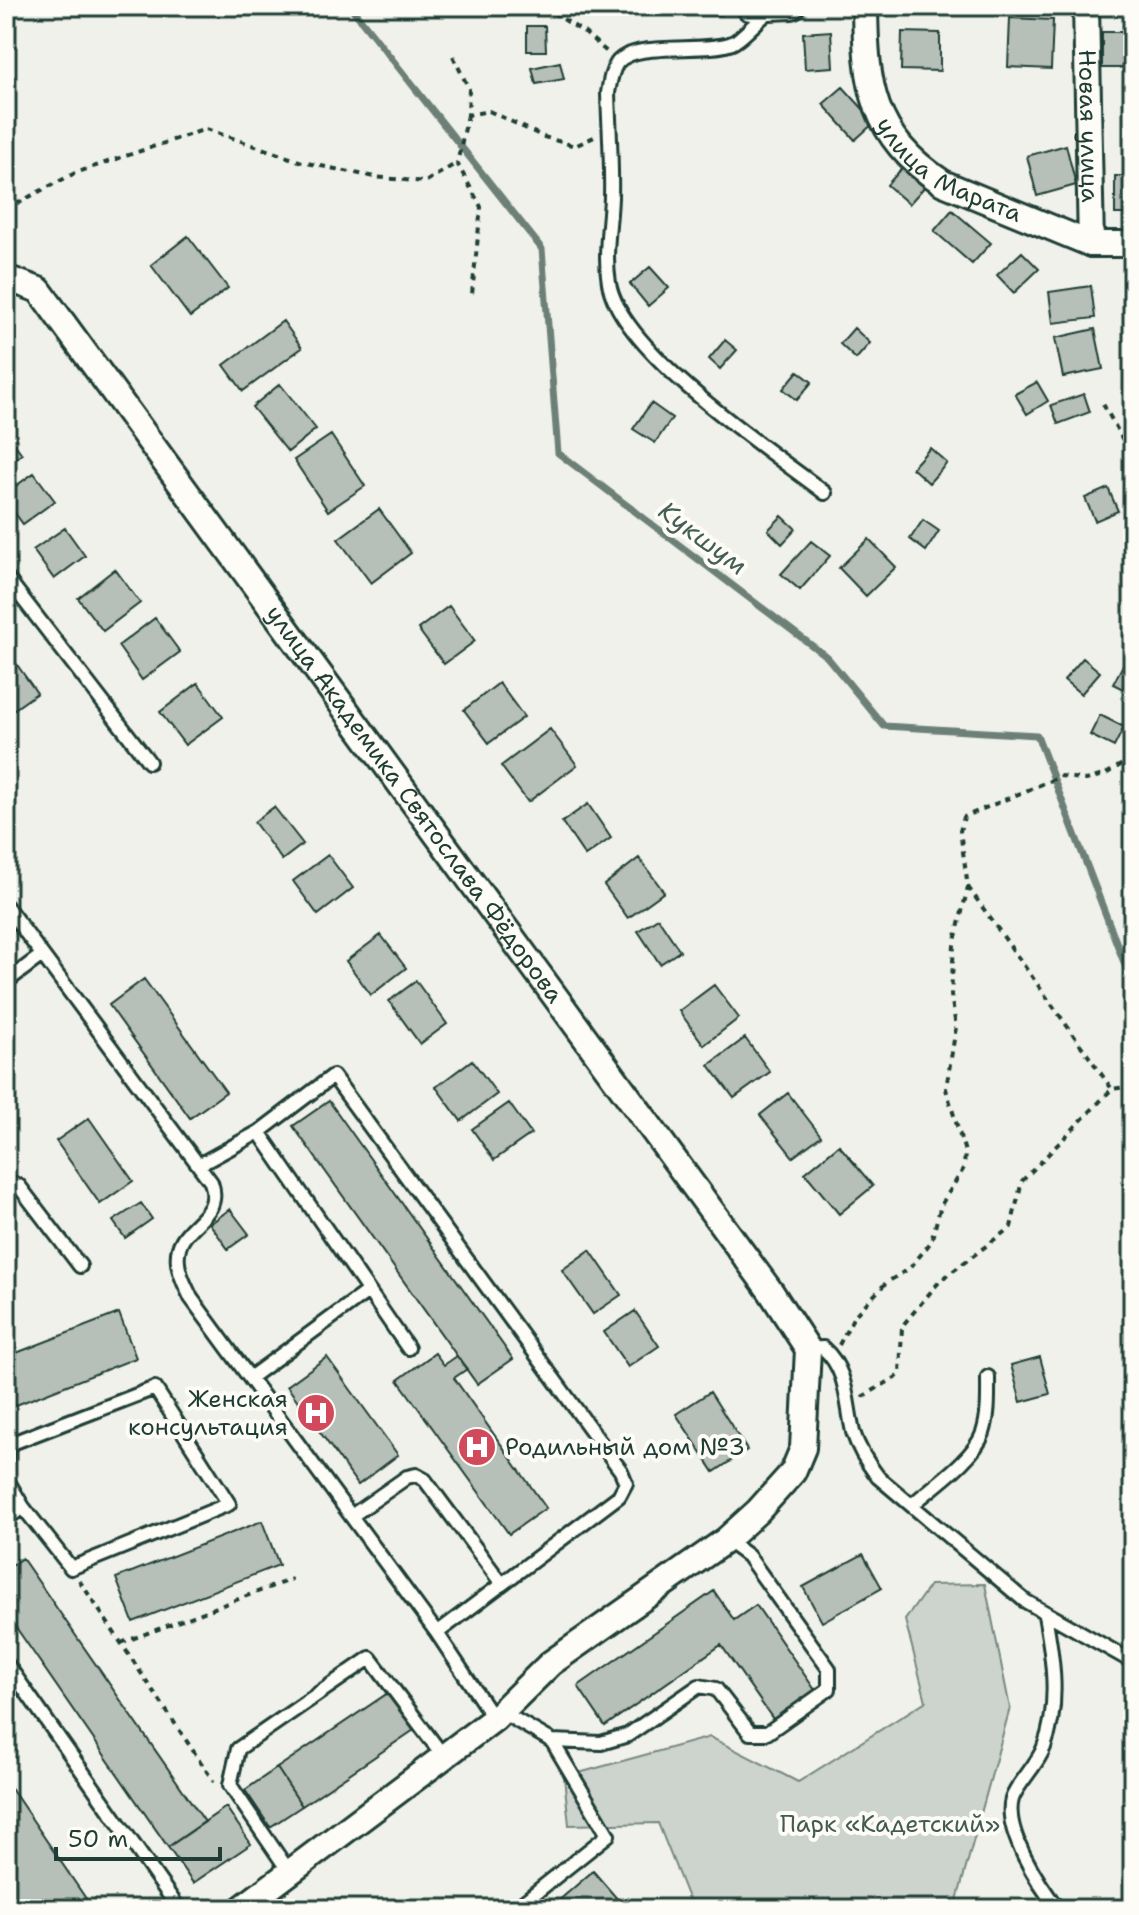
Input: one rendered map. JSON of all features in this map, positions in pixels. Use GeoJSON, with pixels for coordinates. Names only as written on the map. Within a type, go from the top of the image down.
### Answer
{"type":"FeatureCollection","features":[{"type":"Feature","properties":{"kind":"street"},"geometry":{"type":"LineString","coordinates":[[750,8],[792,6]]}},
{"type":"Feature","properties":{"kind":"street","name":"улица Марата"},"geometry":{"type":"LineString","coordinates":[[865,6],[866,61],[875,102],[890,136],[924,171],[943,183],[1091,244],[1133,244]]}},
{"type":"Feature","properties":{"kind":"street","name":"Новая улица"},"geometry":{"type":"LineString","coordinates":[[1086,6],[1091,244]]}},
{"type":"Feature","properties":{"kind":"street","name":"улица Академика Святослава Фёдорова"},"geometry":{"type":"LineString","coordinates":[[6,278],[39,290],[752,1266],[808,1349]]}},
{"type":"Feature","properties":{"kind":"street"},"geometry":{"type":"LineString","coordinates":[[241,1909],[498,1715],[551,1663],[726,1540],[758,1511],[793,1472],[803,1448],[808,1349]]}},
{"type":"Feature","properties":{"kind":"lane"},"geometry":{"type":"LineString","coordinates":[[776,7],[755,21],[735,43],[633,53],[619,61],[610,76],[611,198],[606,246],[609,283],[615,305],[631,328],[688,388],[825,493]]}},
{"type":"Feature","properties":{"kind":"lane"},"geometry":{"type":"LineString","coordinates":[[6,577],[149,762]]}},
{"type":"Feature","properties":{"kind":"lane"},"geometry":{"type":"LineString","coordinates":[[6,906],[211,1182],[216,1195],[211,1209],[187,1232],[180,1245],[178,1261],[191,1298],[498,1715],[552,1741],[601,1743],[628,1735],[699,1686],[716,1689],[750,1733],[767,1733],[829,1689],[829,1669],[748,1556],[726,1540]]}},
{"type":"Feature","properties":{"kind":"lane"},"geometry":{"type":"LineString","coordinates":[[6,982],[42,955]]}},
{"type":"Feature","properties":{"kind":"lane"},"geometry":{"type":"LineString","coordinates":[[199,1165],[259,1132],[333,1076],[621,1471],[626,1483],[619,1496],[437,1633]]}},
{"type":"Feature","properties":{"kind":"lane"},"geometry":{"type":"LineString","coordinates":[[259,1132],[408,1348]]}},
{"type":"Feature","properties":{"kind":"lane"},"geometry":{"type":"LineString","coordinates":[[6,1181],[19,1186],[80,1266]]}},
{"type":"Feature","properties":{"kind":"lane"},"geometry":{"type":"LineString","coordinates":[[251,1377],[368,1291]]}},
{"type":"Feature","properties":{"kind":"lane"},"geometry":{"type":"LineString","coordinates":[[808,1349],[823,1348],[833,1357],[842,1377],[854,1433],[868,1464],[878,1477],[1025,1601],[1133,1662]]}},
{"type":"Feature","properties":{"kind":"lane"},"geometry":{"type":"LineString","coordinates":[[912,1505],[970,1454],[983,1435],[988,1407],[988,1377]]}},
{"type":"Feature","properties":{"kind":"lane"},"geometry":{"type":"LineString","coordinates":[[155,1388],[229,1504],[71,1568],[23,1507],[6,1476],[7,1445],[155,1388]]}},
{"type":"Feature","properties":{"kind":"lane"},"geometry":{"type":"LineString","coordinates":[[353,1515],[407,1477],[416,1475],[425,1480],[502,1584]]}},
{"type":"Feature","properties":{"kind":"lane"},"geometry":{"type":"LineString","coordinates":[[6,1519],[23,1507]]}},
{"type":"Feature","properties":{"kind":"lane"},"geometry":{"type":"LineString","coordinates":[[1045,1615],[1054,1659],[1053,1706],[1044,1746],[1032,1771],[1012,1797],[1010,1813],[1015,1835],[1044,1892],[1058,1909]]}},
{"type":"Feature","properties":{"kind":"lane"},"geometry":{"type":"LineString","coordinates":[[290,1873],[230,1785],[238,1749],[370,1658],[444,1757]]}},
{"type":"Feature","properties":{"kind":"lane"},"geometry":{"type":"LineString","coordinates":[[6,1663],[179,1909]]}},
{"type":"Feature","properties":{"kind":"lane"},"geometry":{"type":"LineString","coordinates":[[515,1909],[608,1835],[552,1741]]}},
{"type":"Feature","properties":{"kind":"path"},"geometry":{"type":"LineString","coordinates":[[543,6],[585,33],[619,61]]}},
{"type":"Feature","properties":{"kind":"path"},"geometry":{"type":"LineString","coordinates":[[453,56],[469,89],[468,115],[457,163],[481,207],[472,294]]}},
{"type":"Feature","properties":{"kind":"path"},"geometry":{"type":"LineString","coordinates":[[468,115],[489,111],[544,137],[575,146],[595,136],[609,112]]}},
{"type":"Feature","properties":{"kind":"path"},"geometry":{"type":"LineString","coordinates":[[6,209],[75,173],[206,129],[302,162],[374,177],[425,182],[457,163]]}},
{"type":"Feature","properties":{"kind":"path"},"geometry":{"type":"LineString","coordinates":[[1103,404],[1133,458]]}},
{"type":"Feature","properties":{"kind":"path"},"geometry":{"type":"LineString","coordinates":[[833,1357],[854,1316],[886,1283],[910,1268],[931,1242],[941,1205],[964,1168],[965,1152],[946,1089],[956,1027],[951,995],[954,945],[968,887],[960,831],[964,817],[1061,776],[1086,780],[1106,774],[1127,761],[1133,749]]}},
{"type":"Feature","properties":{"kind":"path"},"geometry":{"type":"LineString","coordinates":[[968,887],[1112,1089]]}},
{"type":"Feature","properties":{"kind":"path"},"geometry":{"type":"LineString","coordinates":[[849,1404],[900,1375],[902,1326],[940,1281],[1011,1227],[1022,1181],[1112,1089],[1133,1086]]}},
{"type":"Feature","properties":{"kind":"path"},"geometry":{"type":"LineString","coordinates":[[71,1568],[216,1786],[230,1785]]}},
{"type":"Feature","properties":{"kind":"path"},"geometry":{"type":"LineString","coordinates":[[121,1643],[292,1579]]}},
{"type":"Feature","properties":{"kind":"green space","name":"Парк «Кадетский»"},"geometry":{"type":"Polygon","coordinates":[[[985,1584],[1010,1708],[956,1904],[964,1909],[685,1909],[690,1903],[658,1823],[569,1825],[564,1777],[710,1737],[798,1782],[926,1701],[905,1620],[930,1585],[985,1584]]]}},
{"type":"Feature","properties":{"kind":"building"},"geometry":{"type":"Polygon","coordinates":[[[679,6],[722,6],[722,15],[679,15],[679,6]]]}},
{"type":"Feature","properties":{"kind":"building"},"geometry":{"type":"Polygon","coordinates":[[[1010,18],[1053,20],[1051,69],[1008,67],[1010,18]]]}},
{"type":"Feature","properties":{"kind":"building"},"geometry":{"type":"Polygon","coordinates":[[[527,26],[545,26],[546,51],[527,51],[527,26]]]}},
{"type":"Feature","properties":{"kind":"building"},"geometry":{"type":"Polygon","coordinates":[[[831,31],[833,67],[805,69],[803,33],[831,31]]]}},
{"type":"Feature","properties":{"kind":"building"},"geometry":{"type":"Polygon","coordinates":[[[902,32],[940,33],[940,71],[901,70],[902,32]]]}},
{"type":"Feature","properties":{"kind":"building"},"geometry":{"type":"Polygon","coordinates":[[[1102,32],[1133,32],[1133,68],[1102,68],[1102,32]]]}},
{"type":"Feature","properties":{"kind":"building"},"geometry":{"type":"Polygon","coordinates":[[[560,62],[564,79],[536,84],[532,68],[560,62]]]}},
{"type":"Feature","properties":{"kind":"building"},"geometry":{"type":"Polygon","coordinates":[[[843,87],[875,122],[855,140],[823,104],[843,87]]]}},
{"type":"Feature","properties":{"kind":"building"},"geometry":{"type":"Polygon","coordinates":[[[1066,145],[1076,185],[1037,196],[1027,156],[1066,145]]]}},
{"type":"Feature","properties":{"kind":"building"},"geometry":{"type":"Polygon","coordinates":[[[905,165],[927,184],[909,204],[887,185],[905,165]]]}},
{"type":"Feature","properties":{"kind":"building"},"geometry":{"type":"Polygon","coordinates":[[[1115,176],[1133,176],[1133,214],[1115,214],[1115,176]]]}},
{"type":"Feature","properties":{"kind":"building"},"geometry":{"type":"Polygon","coordinates":[[[952,210],[991,243],[972,264],[934,231],[952,210]]]}},
{"type":"Feature","properties":{"kind":"building"},"geometry":{"type":"Polygon","coordinates":[[[188,236],[228,288],[190,317],[151,265],[188,236]]]}},
{"type":"Feature","properties":{"kind":"building"},"geometry":{"type":"Polygon","coordinates":[[[1022,252],[1039,269],[1014,293],[997,275],[1022,252]]]}},
{"type":"Feature","properties":{"kind":"building"},"geometry":{"type":"Polygon","coordinates":[[[650,267],[669,288],[648,306],[630,284],[650,267]]]}},
{"type":"Feature","properties":{"kind":"building"},"geometry":{"type":"Polygon","coordinates":[[[1125,279],[1133,279],[1133,320],[1127,321],[1125,279]]]}},
{"type":"Feature","properties":{"kind":"building"},"geometry":{"type":"Polygon","coordinates":[[[1091,286],[1095,318],[1053,323],[1049,292],[1091,286]]]}},
{"type":"Feature","properties":{"kind":"building"},"geometry":{"type":"Polygon","coordinates":[[[283,321],[302,348],[243,391],[224,365],[283,321]]]}},
{"type":"Feature","properties":{"kind":"building"},"geometry":{"type":"Polygon","coordinates":[[[854,328],[870,343],[856,359],[840,344],[854,328]]]}},
{"type":"Feature","properties":{"kind":"building"},"geometry":{"type":"Polygon","coordinates":[[[1095,329],[1103,369],[1063,377],[1055,338],[1095,329]]]}},
{"type":"Feature","properties":{"kind":"building"},"geometry":{"type":"Polygon","coordinates":[[[725,340],[737,350],[720,369],[709,359],[725,340]]]}},
{"type":"Feature","properties":{"kind":"building"},"geometry":{"type":"Polygon","coordinates":[[[798,371],[812,382],[797,400],[783,389],[798,371]]]}},
{"type":"Feature","properties":{"kind":"building"},"geometry":{"type":"Polygon","coordinates":[[[1037,382],[1048,401],[1027,414],[1015,394],[1037,382]]]}},
{"type":"Feature","properties":{"kind":"building"},"geometry":{"type":"Polygon","coordinates":[[[280,384],[316,429],[288,452],[252,407],[280,384]]]}},
{"type":"Feature","properties":{"kind":"building"},"geometry":{"type":"Polygon","coordinates":[[[1084,394],[1090,412],[1058,424],[1051,405],[1084,394]]]}},
{"type":"Feature","properties":{"kind":"building"},"geometry":{"type":"Polygon","coordinates":[[[651,403],[672,418],[655,443],[633,429],[651,403]]]}},
{"type":"Feature","properties":{"kind":"building"},"geometry":{"type":"Polygon","coordinates":[[[6,432],[22,454],[6,465],[6,432]]]}},
{"type":"Feature","properties":{"kind":"building"},"geometry":{"type":"Polygon","coordinates":[[[331,435],[365,486],[328,511],[294,460],[331,435]]]}},
{"type":"Feature","properties":{"kind":"building"},"geometry":{"type":"Polygon","coordinates":[[[930,448],[947,463],[929,483],[912,468],[930,448]]]}},
{"type":"Feature","properties":{"kind":"building"},"geometry":{"type":"Polygon","coordinates":[[[34,473],[55,501],[23,524],[6,501],[6,493],[34,473]]]}},
{"type":"Feature","properties":{"kind":"building"},"geometry":{"type":"Polygon","coordinates":[[[1108,488],[1118,511],[1095,521],[1085,498],[1108,488]]]}},
{"type":"Feature","properties":{"kind":"building"},"geometry":{"type":"Polygon","coordinates":[[[379,509],[411,553],[371,583],[338,539],[379,509]]]}},
{"type":"Feature","properties":{"kind":"building"},"geometry":{"type":"Polygon","coordinates":[[[782,516],[796,529],[782,544],[768,530],[782,516]]]}},
{"type":"Feature","properties":{"kind":"building"},"geometry":{"type":"Polygon","coordinates":[[[923,520],[939,531],[926,551],[910,539],[923,520]]]}},
{"type":"Feature","properties":{"kind":"building"},"geometry":{"type":"Polygon","coordinates":[[[65,528],[85,556],[54,579],[33,550],[65,528]]]}},
{"type":"Feature","properties":{"kind":"building"},"geometry":{"type":"Polygon","coordinates":[[[869,539],[896,567],[866,596],[839,568],[869,539]]]}},
{"type":"Feature","properties":{"kind":"building"},"geometry":{"type":"Polygon","coordinates":[[[811,541],[830,556],[800,590],[781,574],[811,541]]]}},
{"type":"Feature","properties":{"kind":"building"},"geometry":{"type":"Polygon","coordinates":[[[115,569],[140,603],[103,631],[78,598],[115,569]]]}},
{"type":"Feature","properties":{"kind":"building"},"geometry":{"type":"Polygon","coordinates":[[[449,606],[475,641],[444,664],[418,629],[449,606]]]}},
{"type":"Feature","properties":{"kind":"building"},"geometry":{"type":"Polygon","coordinates":[[[155,618],[180,652],[142,680],[118,646],[155,618]]]}},
{"type":"Feature","properties":{"kind":"building"},"geometry":{"type":"Polygon","coordinates":[[[6,653],[37,693],[6,715],[6,653]]]}},
{"type":"Feature","properties":{"kind":"building"},"geometry":{"type":"Polygon","coordinates":[[[1083,658],[1100,672],[1081,694],[1064,680],[1083,658]]]}},
{"type":"Feature","properties":{"kind":"building"},"geometry":{"type":"Polygon","coordinates":[[[1124,663],[1133,667],[1133,694],[1113,684],[1124,663]]]}},
{"type":"Feature","properties":{"kind":"building"},"geometry":{"type":"Polygon","coordinates":[[[198,683],[223,717],[185,745],[160,712],[198,683]]]}},
{"type":"Feature","properties":{"kind":"building"},"geometry":{"type":"Polygon","coordinates":[[[499,683],[524,717],[489,743],[464,710],[499,683]]]}},
{"type":"Feature","properties":{"kind":"building"},"geometry":{"type":"Polygon","coordinates":[[[1100,715],[1124,727],[1114,747],[1090,735],[1100,715]]]}},
{"type":"Feature","properties":{"kind":"building"},"geometry":{"type":"Polygon","coordinates":[[[550,729],[577,765],[528,802],[501,766],[550,729]]]}},
{"type":"Feature","properties":{"kind":"building"},"geometry":{"type":"Polygon","coordinates":[[[588,804],[611,838],[585,856],[562,822],[588,804]]]}},
{"type":"Feature","properties":{"kind":"building"},"geometry":{"type":"Polygon","coordinates":[[[274,807],[303,844],[282,860],[254,822],[274,807]]]}},
{"type":"Feature","properties":{"kind":"building"},"geometry":{"type":"Polygon","coordinates":[[[328,855],[353,888],[318,915],[293,881],[328,855]]]}},
{"type":"Feature","properties":{"kind":"building"},"geometry":{"type":"Polygon","coordinates":[[[639,858],[664,892],[628,918],[604,885],[639,858]]]}},
{"type":"Feature","properties":{"kind":"building"},"geometry":{"type":"Polygon","coordinates":[[[658,918],[680,951],[660,964],[638,931],[658,918]]]}},
{"type":"Feature","properties":{"kind":"building"},"geometry":{"type":"Polygon","coordinates":[[[381,935],[406,968],[371,995],[346,961],[381,935]]]}},
{"type":"Feature","properties":{"kind":"building"},"geometry":{"type":"Polygon","coordinates":[[[144,979],[226,1092],[190,1118],[109,1005],[144,979]]]}},
{"type":"Feature","properties":{"kind":"building"},"geometry":{"type":"Polygon","coordinates":[[[416,981],[447,1024],[420,1044],[389,1001],[416,981]]]}},
{"type":"Feature","properties":{"kind":"building"},"geometry":{"type":"Polygon","coordinates":[[[714,985],[739,1018],[704,1045],[679,1011],[714,985]]]}},
{"type":"Feature","properties":{"kind":"building"},"geometry":{"type":"Polygon","coordinates":[[[745,1038],[770,1072],[734,1098],[709,1065],[745,1038]]]}},
{"type":"Feature","properties":{"kind":"building"},"geometry":{"type":"Polygon","coordinates":[[[472,1060],[497,1094],[461,1121],[436,1087],[472,1060]]]}},
{"type":"Feature","properties":{"kind":"building"},"geometry":{"type":"Polygon","coordinates":[[[788,1093],[821,1136],[793,1157],[760,1115],[788,1093]]]}},
{"type":"Feature","properties":{"kind":"building"},"geometry":{"type":"Polygon","coordinates":[[[329,1101],[513,1359],[477,1384],[293,1126],[329,1101]]]}},
{"type":"Feature","properties":{"kind":"building"},"geometry":{"type":"Polygon","coordinates":[[[509,1103],[531,1134],[494,1160],[472,1129],[509,1103]]]}},
{"type":"Feature","properties":{"kind":"building"},"geometry":{"type":"Polygon","coordinates":[[[89,1118],[133,1181],[100,1204],[56,1141],[89,1118]]]}},
{"type":"Feature","properties":{"kind":"building"},"geometry":{"type":"Polygon","coordinates":[[[839,1145],[873,1186],[839,1214],[805,1173],[839,1145]]]}},
{"type":"Feature","properties":{"kind":"building"},"geometry":{"type":"Polygon","coordinates":[[[141,1203],[152,1219],[125,1238],[113,1221],[141,1203]]]}},
{"type":"Feature","properties":{"kind":"building"},"geometry":{"type":"Polygon","coordinates":[[[230,1209],[249,1234],[228,1249],[210,1224],[230,1209]]]}},
{"type":"Feature","properties":{"kind":"building"},"geometry":{"type":"Polygon","coordinates":[[[590,1250],[621,1295],[593,1314],[562,1270],[590,1250]]]}},
{"type":"Feature","properties":{"kind":"building"},"geometry":{"type":"Polygon","coordinates":[[[635,1311],[659,1346],[628,1367],[604,1332],[635,1311]]]}},
{"type":"Feature","properties":{"kind":"building"},"geometry":{"type":"Polygon","coordinates":[[[119,1313],[136,1358],[6,1409],[6,1357],[119,1313]]]}},
{"type":"Feature","properties":{"kind":"building"},"geometry":{"type":"Polygon","coordinates":[[[435,1353],[444,1365],[457,1356],[467,1369],[454,1378],[546,1508],[509,1534],[398,1380],[435,1353]]]}},
{"type":"Feature","properties":{"kind":"building"},"geometry":{"type":"Polygon","coordinates":[[[327,1357],[398,1455],[358,1485],[287,1386],[327,1357]]]}},
{"type":"Feature","properties":{"kind":"building"},"geometry":{"type":"Polygon","coordinates":[[[1040,1357],[1050,1394],[1021,1402],[1011,1365],[1040,1357]]]}},
{"type":"Feature","properties":{"kind":"building"},"geometry":{"type":"Polygon","coordinates":[[[710,1392],[747,1450],[714,1472],[676,1414],[710,1392]]]}},
{"type":"Feature","properties":{"kind":"building"},"geometry":{"type":"Polygon","coordinates":[[[262,1521],[279,1565],[133,1622],[116,1578],[262,1521]]]}},
{"type":"Feature","properties":{"kind":"building"},"geometry":{"type":"Polygon","coordinates":[[[863,1554],[882,1588],[822,1622],[803,1587],[863,1554]]]}},
{"type":"Feature","properties":{"kind":"building"},"geometry":{"type":"Polygon","coordinates":[[[22,1558],[205,1822],[168,1847],[6,1613],[6,1569],[22,1558]]]}},
{"type":"Feature","properties":{"kind":"building"},"geometry":{"type":"Polygon","coordinates":[[[714,1591],[734,1620],[756,1605],[815,1690],[773,1719],[721,1645],[605,1726],[578,1686],[714,1591]]]}},
{"type":"Feature","properties":{"kind":"building"},"geometry":{"type":"Polygon","coordinates":[[[388,1693],[414,1730],[302,1806],[277,1768],[388,1693]]]}},
{"type":"Feature","properties":{"kind":"building"},"geometry":{"type":"Polygon","coordinates":[[[277,1768],[302,1806],[270,1827],[245,1790],[277,1768]]]}},
{"type":"Feature","properties":{"kind":"building"},"geometry":{"type":"Polygon","coordinates":[[[6,1781],[93,1909],[16,1909],[6,1894],[6,1781]]]}},
{"type":"Feature","properties":{"kind":"building"},"geometry":{"type":"Polygon","coordinates":[[[226,1807],[251,1844],[193,1883],[168,1847],[226,1807]]]}},
{"type":"Feature","properties":{"kind":"building"},"geometry":{"type":"Polygon","coordinates":[[[593,1871],[626,1909],[549,1909],[593,1871]]]}},
{"type":"Feature","properties":{"kind":"waterway","name":"Кукшум"},"geometry":{"type":"LineString","coordinates":[[350,6],[542,249],[558,453],[827,657],[884,726],[1037,735],[1133,986]]}},
{"type":"Feature","properties":{"kind":"place","name":"Женская консультация"},"geometry":{"type":"Point","coordinates":[316,1413]}},
{"type":"Feature","properties":{"kind":"place","name":"Родильный дом №3"},"geometry":{"type":"Point","coordinates":[477,1447]}}]}
